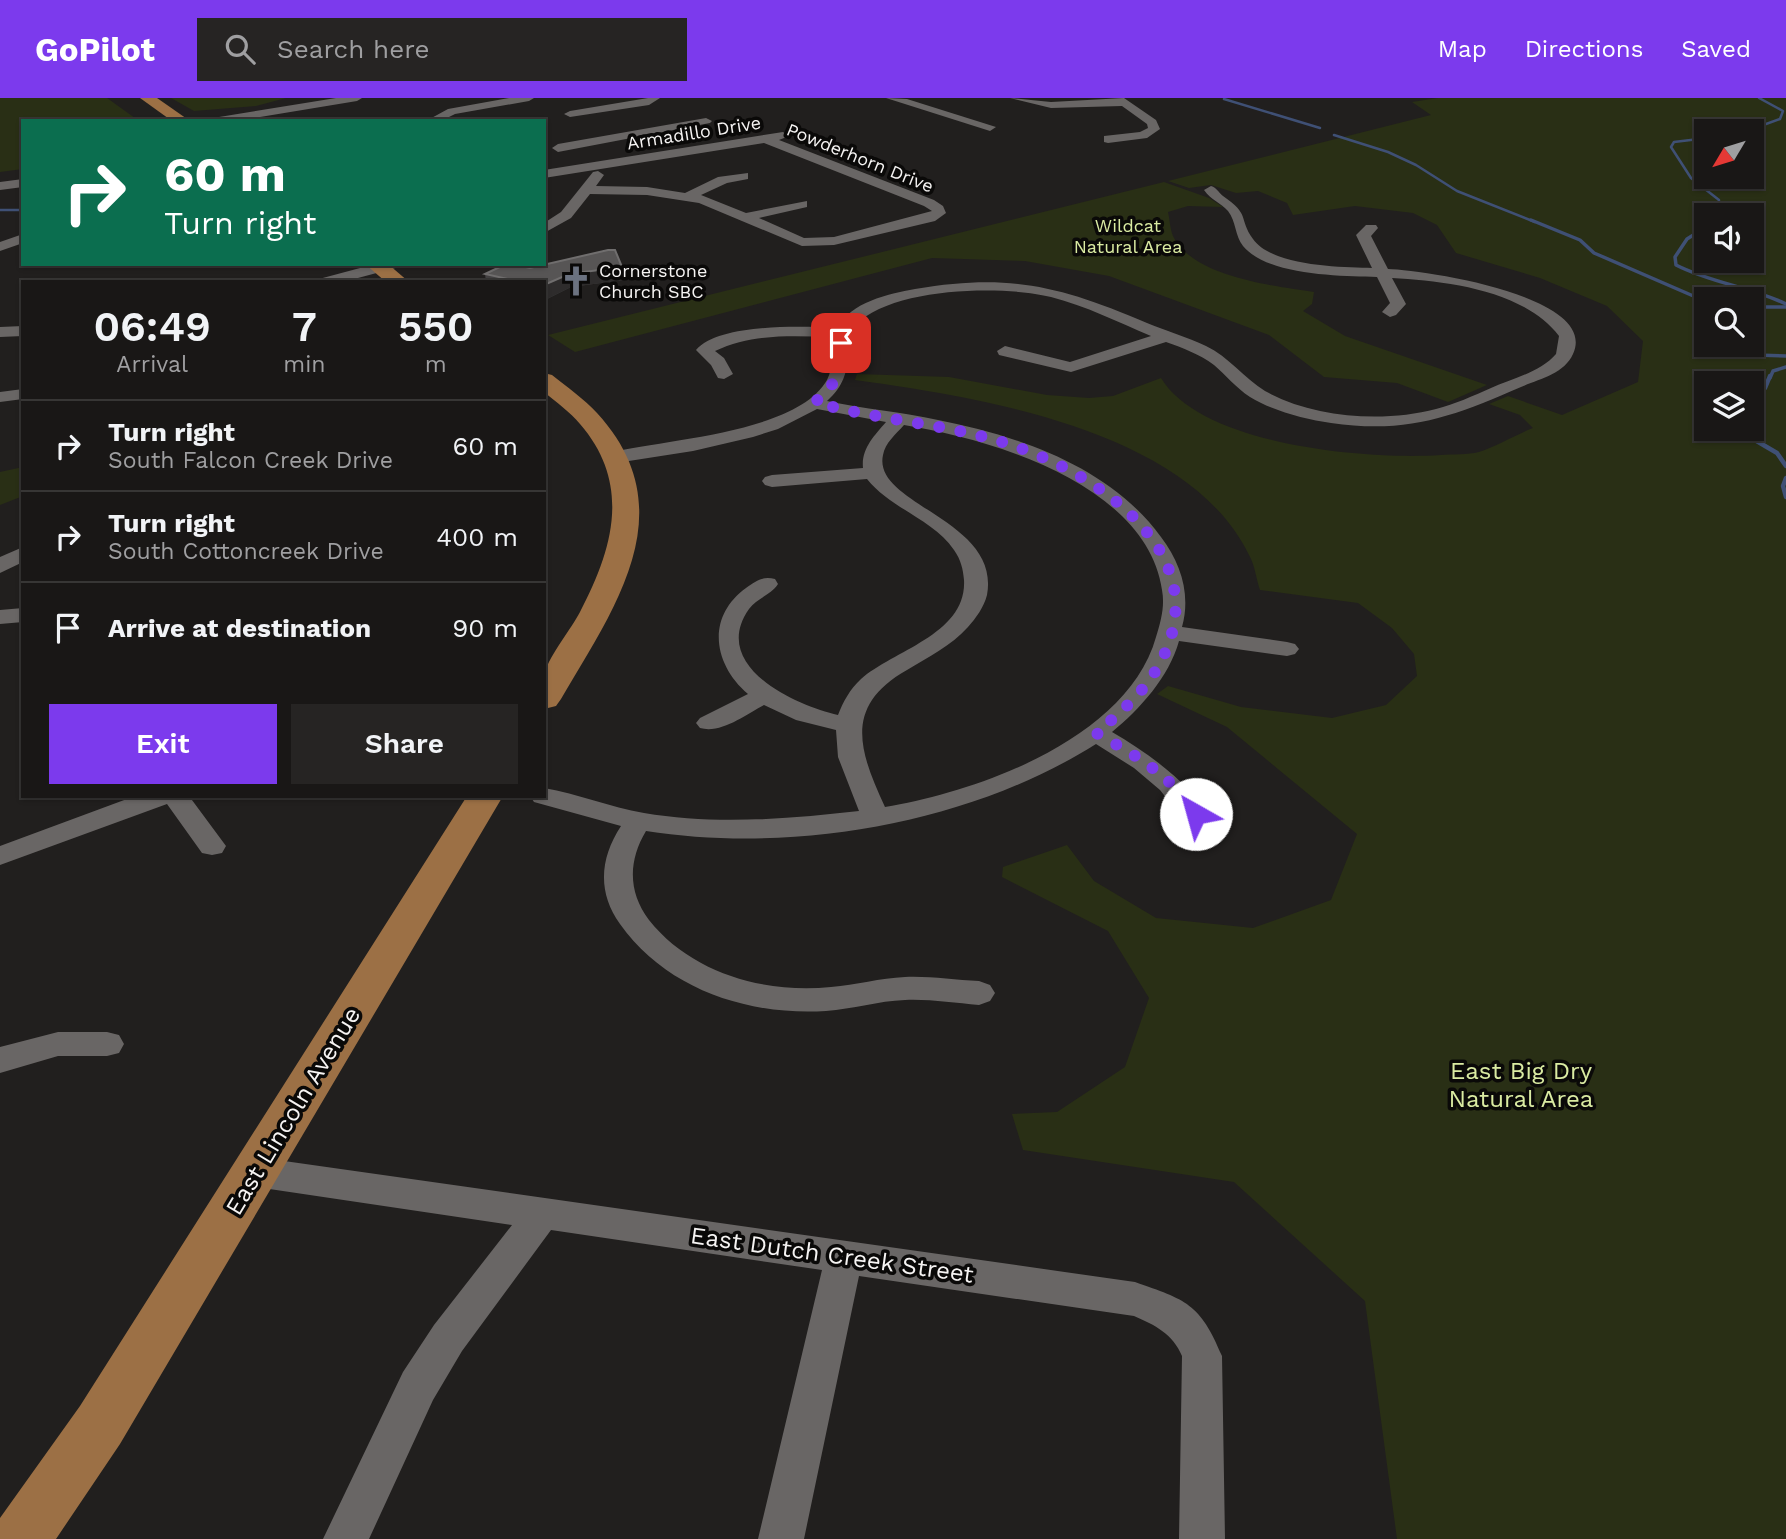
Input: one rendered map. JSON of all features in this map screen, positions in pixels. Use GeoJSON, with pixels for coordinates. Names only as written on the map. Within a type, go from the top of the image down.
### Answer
{"type":"FeatureCollection","features":[{"type":"Feature","properties":{"kind":"main road"},"geometry":{"type":"LineString","coordinates":[[131,98],[162,119]]}},
{"type":"Feature","properties":{"kind":"main road"},"geometry":{"type":"LineString","coordinates":[[148,98],[180,119]]}},
{"type":"Feature","properties":{"kind":"main road"},"geometry":{"type":"LineString","coordinates":[[382,266],[397,280]]}},
{"type":"Feature","properties":{"kind":"main road"},"geometry":{"type":"LineString","coordinates":[[382,266],[416,280]]}},
{"type":"Feature","properties":{"kind":"main road"},"geometry":{"type":"LineString","coordinates":[[546,382],[577,405],[599,428],[616,457],[628,502],[624,548],[609,586],[546,696]]}},
{"type":"Feature","properties":{"kind":"main road","name":"East Lincoln Avenue"},"geometry":{"type":"LineString","coordinates":[[21,1539],[100,1425],[484,798]]}},
{"type":"Feature","properties":{"kind":"main road","name":"East Lincoln Avenue"},"geometry":{"type":"LineString","coordinates":[[41,1539],[100,1425]]}},
{"type":"Feature","properties":{"kind":"street"},"geometry":{"type":"LineString","coordinates":[[225,119],[356,98],[359,107],[351,113]]}},
{"type":"Feature","properties":{"kind":"street"},"geometry":{"type":"LineString","coordinates":[[436,119],[452,111],[529,98]]}},
{"type":"Feature","properties":{"kind":"street"},"geometry":{"type":"LineString","coordinates":[[570,114],[649,102],[654,98]]}},
{"type":"Feature","properties":{"kind":"street"},"geometry":{"type":"LineString","coordinates":[[891,98],[926,107],[960,122],[990,127]]}},
{"type":"Feature","properties":{"kind":"street"},"geometry":{"type":"LineString","coordinates":[[1015,98],[1051,105],[1120,100],[1152,122],[1154,129],[1143,135],[1108,139]]}},
{"type":"Feature","properties":{"kind":"street"},"geometry":{"type":"LineString","coordinates":[[447,99],[475,106],[492,116]]}},
{"type":"Feature","properties":{"kind":"street"},"geometry":{"type":"LineString","coordinates":[[558,148],[706,121]]}},
{"type":"Feature","properties":{"kind":"street","name":"Armadillo Drive"},"geometry":{"type":"LineString","coordinates":[[546,174],[800,132]]}},
{"type":"Feature","properties":{"kind":"street","name":"Powderhorn Drive"},"geometry":{"type":"LineString","coordinates":[[747,217],[802,242],[815,243],[930,218],[939,213],[938,209],[929,203],[765,139]]}},
{"type":"Feature","properties":{"kind":"street"},"geometry":{"type":"LineString","coordinates":[[546,142],[594,166],[598,175],[561,219],[546,228]]}},
{"type":"Feature","properties":{"kind":"street"},"geometry":{"type":"LineString","coordinates":[[688,196],[723,180],[743,176]]}},
{"type":"Feature","properties":{"kind":"street"},"geometry":{"type":"LineString","coordinates":[[0,186],[21,183]]}},
{"type":"Feature","properties":{"kind":"street"},"geometry":{"type":"LineString","coordinates":[[588,190],[647,191],[688,196],[747,217],[802,204]]}},
{"type":"Feature","properties":{"kind":"street"},"geometry":{"type":"LineString","coordinates":[[616,457],[730,437],[773,423],[815,402],[838,379],[841,369],[842,333],[852,319],[873,307],[930,291],[987,285],[1032,288],[1069,297],[1212,356],[1239,382],[1266,398],[1306,411],[1377,420],[1418,418],[1459,408],[1553,366],[1562,360],[1567,351],[1567,337],[1562,327],[1520,300],[1454,281],[1315,268],[1261,252],[1246,240],[1235,210],[1213,196],[1211,190]]}},
{"type":"Feature","properties":{"kind":"street"},"geometry":{"type":"LineString","coordinates":[[1371,228],[1363,235],[1398,304],[1390,312]]}},
{"type":"Feature","properties":{"kind":"street"},"geometry":{"type":"LineString","coordinates":[[0,231],[21,232]]}},
{"type":"Feature","properties":{"kind":"street"},"geometry":{"type":"LineString","coordinates":[[0,247],[21,239]]}},
{"type":"Feature","properties":{"kind":"street"},"geometry":{"type":"LineString","coordinates":[[318,280],[382,266]]}},
{"type":"Feature","properties":{"kind":"street"},"geometry":{"type":"LineString","coordinates":[[0,327],[21,325]]}},
{"type":"Feature","properties":{"kind":"street"},"geometry":{"type":"LineString","coordinates":[[0,332],[21,331]]}},
{"type":"Feature","properties":{"kind":"street"},"geometry":{"type":"LineString","coordinates":[[724,374],[718,362],[704,350],[742,337],[778,332],[842,333]]}},
{"type":"Feature","properties":{"kind":"street"},"geometry":{"type":"LineString","coordinates":[[1005,351],[1071,367],[1167,337]]}},
{"type":"Feature","properties":{"kind":"street"},"geometry":{"type":"LineString","coordinates":[[0,397],[21,394]]}},
{"type":"Feature","properties":{"kind":"street"},"geometry":{"type":"LineString","coordinates":[[546,797],[638,821],[744,829],[875,816],[946,803],[1043,764],[1096,733],[1124,710],[1148,682],[1161,662],[1172,633],[1175,605],[1173,577],[1162,553],[1144,528],[1106,493],[1068,469],[1004,443],[815,402]]}},
{"type":"Feature","properties":{"kind":"street"},"geometry":{"type":"LineString","coordinates":[[875,816],[850,761],[846,725],[853,705],[883,674],[943,638],[970,610],[975,596],[973,565],[955,536],[894,497],[880,484],[874,473],[874,452],[899,419]]}},
{"type":"Feature","properties":{"kind":"street"},"geometry":{"type":"LineString","coordinates":[[772,481],[874,473]]}},
{"type":"Feature","properties":{"kind":"street"},"geometry":{"type":"LineString","coordinates":[[0,566],[21,554]]}},
{"type":"Feature","properties":{"kind":"street"},"geometry":{"type":"LineString","coordinates":[[767,583],[738,608],[728,636],[730,653],[736,667],[748,682],[765,695],[800,713],[846,725]]}},
{"type":"Feature","properties":{"kind":"street"},"geometry":{"type":"LineString","coordinates":[[0,617],[21,615]]}},
{"type":"Feature","properties":{"kind":"street"},"geometry":{"type":"LineString","coordinates":[[1172,633],[1287,649]]}},
{"type":"Feature","properties":{"kind":"street"},"geometry":{"type":"LineString","coordinates":[[709,723],[765,695]]}},
{"type":"Feature","properties":{"kind":"street"},"geometry":{"type":"LineString","coordinates":[[1096,733],[1152,767],[1187,800],[1204,827]]}},
{"type":"Feature","properties":{"kind":"street"},"geometry":{"type":"LineString","coordinates":[[0,856],[157,798]]}},
{"type":"Feature","properties":{"kind":"street"},"geometry":{"type":"LineString","coordinates":[[176,798],[212,846]]}},
{"type":"Feature","properties":{"kind":"street"},"geometry":{"type":"LineString","coordinates":[[638,821],[619,852],[617,870],[623,906],[648,941],[690,973],[711,983],[740,991],[798,1000],[831,999],[915,988],[979,993]]}},
{"type":"Feature","properties":{"kind":"street"},"geometry":{"type":"LineString","coordinates":[[0,1060],[58,1044],[107,1044]]}},
{"type":"Feature","properties":{"kind":"street","name":"East Dutch Creek Street"},"geometry":{"type":"LineString","coordinates":[[256,1172],[1135,1299],[1172,1312],[1194,1334],[1202,1356],[1202,1539]]}},
{"type":"Feature","properties":{"kind":"street"},"geometry":{"type":"LineString","coordinates":[[346,1539],[418,1386],[447,1338],[541,1214]]}},
{"type":"Feature","properties":{"kind":"street"},"geometry":{"type":"LineString","coordinates":[[781,1539],[844,1256]]}},
{"type":"Feature","properties":{"kind":"green space"},"geometry":{"type":"Polygon","coordinates":[[[0,98],[107,98],[136,119],[21,119],[21,169],[0,172],[0,98]]]}},
{"type":"Feature","properties":{"kind":"green space"},"geometry":{"type":"Polygon","coordinates":[[[171,98],[286,98],[256,106],[194,111],[171,98]]]}},
{"type":"Feature","properties":{"kind":"green space","name":"East Big Dry Natural Area"},"geometry":{"type":"Polygon","coordinates":[[[1438,98],[1786,98],[1786,1539],[1397,1539],[1365,1301],[1234,1182],[1023,1150],[1012,1114],[1057,1112],[1125,1067],[1149,998],[1108,931],[1002,877],[1003,867],[1067,845],[1094,881],[1156,918],[1253,928],[1331,900],[1357,834],[1227,727],[1157,694],[1168,686],[1241,707],[1332,718],[1386,705],[1417,676],[1414,654],[1392,628],[1358,603],[1260,590],[1249,555],[1220,512],[1179,477],[1130,449],[1075,427],[1018,410],[960,397],[855,380],[857,374],[949,377],[1047,395],[1089,398],[1113,396],[1161,378],[1182,401],[1212,419],[1249,434],[1332,451],[1410,456],[1479,452],[1533,428],[1520,415],[1489,404],[1508,396],[1562,415],[1638,382],[1643,341],[1607,306],[1540,278],[1456,253],[1437,225],[1413,213],[1355,206],[1293,215],[1287,203],[1258,191],[1236,193],[1211,185],[1189,188],[1168,181],[1431,115],[1412,102],[1438,98]]]}},
{"type":"Feature","properties":{"kind":"green space","name":"Wildcat Natural Area"},"geometry":{"type":"Polygon","coordinates":[[[1164,182],[1209,198],[1223,207],[1188,206],[1168,212],[1174,238],[1184,251],[1199,262],[1217,271],[1258,283],[1314,292],[1312,304],[1303,311],[1345,336],[1487,385],[1448,402],[1397,383],[1324,377],[1269,335],[1109,276],[1025,261],[932,258],[575,352],[548,335],[1164,182]]]}},
{"type":"Feature","properties":{"kind":"green space"},"geometry":{"type":"Polygon","coordinates":[[[21,467],[21,497],[0,505],[0,472],[21,467]]]}},
{"type":"Feature","properties":{"kind":"building"},"geometry":{"type":"Polygon","coordinates":[[[615,250],[622,267],[569,274],[546,284],[546,280],[513,280],[485,274],[502,266],[530,268],[615,250]]]}},
{"type":"Feature","properties":{"kind":"waterway"},"geometry":{"type":"LineString","coordinates":[[1759,98],[1783,111],[1780,119],[1764,125]]}},
{"type":"Feature","properties":{"kind":"waterway"},"geometry":{"type":"LineString","coordinates":[[1224,99],[1320,128]]}},
{"type":"Feature","properties":{"kind":"waterway"},"geometry":{"type":"LineString","coordinates":[[1334,135],[1388,152],[1416,165],[1457,191],[1535,222]]}},
{"type":"Feature","properties":{"kind":"waterway"},"geometry":{"type":"LineString","coordinates":[[1694,140],[1674,142],[1671,147],[1694,180]]}},
{"type":"Feature","properties":{"kind":"waterway"},"geometry":{"type":"LineString","coordinates":[[1705,189],[1719,200],[1719,203]]}},
{"type":"Feature","properties":{"kind":"waterway"},"geometry":{"type":"LineString","coordinates":[[0,210],[21,210]]}},
{"type":"Feature","properties":{"kind":"waterway"},"geometry":{"type":"LineString","coordinates":[[1531,220],[1580,240],[1594,253],[1694,296]]}},
{"type":"Feature","properties":{"kind":"waterway"},"geometry":{"type":"LineString","coordinates":[[1694,235],[1687,239],[1675,257],[1676,265],[1694,273]]}},
{"type":"Feature","properties":{"kind":"waterway"},"geometry":{"type":"LineString","coordinates":[[1695,273],[1786,304]]}},
{"type":"Feature","properties":{"kind":"waterway"},"geometry":{"type":"LineString","coordinates":[[1764,307],[1786,307]]}},
{"type":"Feature","properties":{"kind":"waterway"},"geometry":{"type":"LineString","coordinates":[[1764,355],[1786,356]]}},
{"type":"Feature","properties":{"kind":"waterway"},"geometry":{"type":"LineString","coordinates":[[1770,378],[1773,371],[1786,367]]}},
{"type":"Feature","properties":{"kind":"waterway"},"geometry":{"type":"LineString","coordinates":[[1764,389],[1770,376]]}},
{"type":"Feature","properties":{"kind":"waterway"},"geometry":{"type":"LineString","coordinates":[[1757,441],[1777,453],[1786,466]]}},
{"type":"Feature","properties":{"kind":"waterway"},"geometry":{"type":"LineString","coordinates":[[1786,478],[1783,486],[1786,497]]}},
{"type":"Feature","properties":{"kind":"place","name":"Cornerstone Church SBC"},"geometry":{"type":"Point","coordinates":[576,281]}},
{"type":"Feature","properties":{"kind":"route"},"geometry":{"type":"LineString","coordinates":[[841,343],[841,369],[838,379],[815,402],[853,412],[968,432],[1035,454],[1098,486],[1144,528],[1162,553],[1173,577],[1175,605],[1172,633],[1161,662],[1148,682],[1124,710],[1096,733],[1152,767],[1174,786],[1196,814]]}}]}
